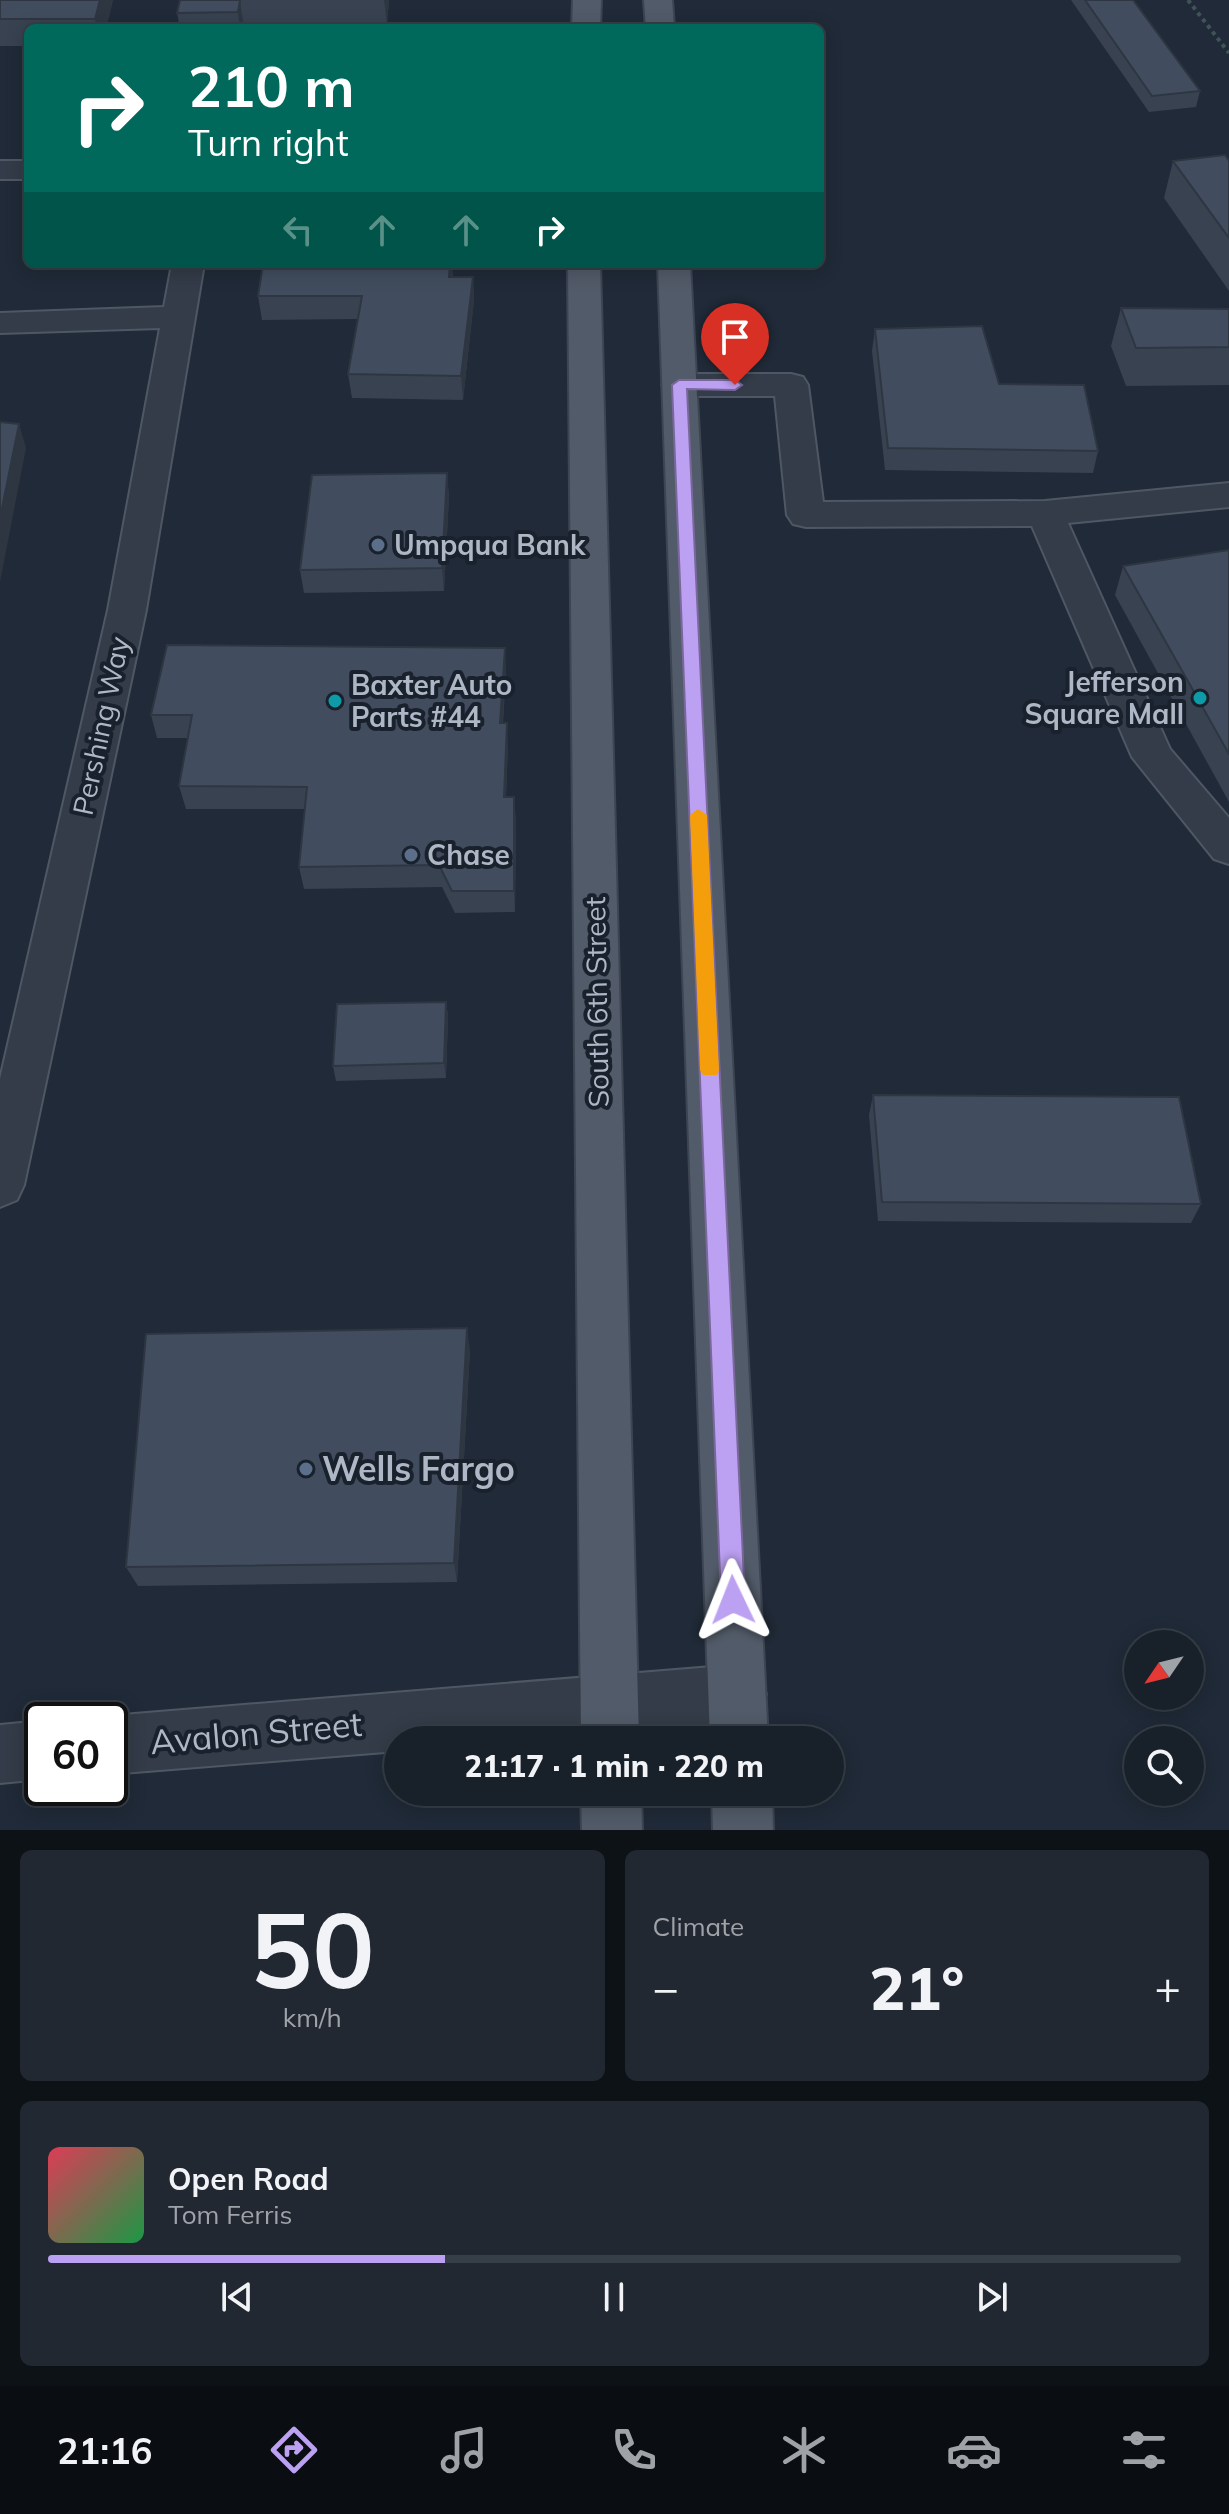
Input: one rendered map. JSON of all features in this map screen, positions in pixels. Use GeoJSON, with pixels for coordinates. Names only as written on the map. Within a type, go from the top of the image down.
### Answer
{"type":"FeatureCollection","features":[{"type":"Feature","properties":{"kind":"main road"},"geometry":{"type":"LineString","coordinates":[[586,24],[587,0]]}},
{"type":"Feature","properties":{"kind":"main road"},"geometry":{"type":"LineString","coordinates":[[658,0],[660,24]]}},
{"type":"Feature","properties":{"kind":"main road","name":"South 6th Street"},"geometry":{"type":"LineString","coordinates":[[584,268],[609,1722]]}},
{"type":"Feature","properties":{"kind":"main road"},"geometry":{"type":"LineString","coordinates":[[674,268],[738,1717]]}},
{"type":"Feature","properties":{"kind":"main road"},"geometry":{"type":"LineString","coordinates":[[611,1806],[612,1830]]}},
{"type":"Feature","properties":{"kind":"main road"},"geometry":{"type":"LineString","coordinates":[[742,1806],[743,1830]]}},
{"type":"Feature","properties":{"kind":"street"},"geometry":{"type":"LineString","coordinates":[[0,170],[24,170]]}},
{"type":"Feature","properties":{"kind":"street","name":"Pershing Way"},"geometry":{"type":"LineString","coordinates":[[0,1185],[127,610],[187,268]]}},
{"type":"Feature","properties":{"kind":"street"},"geometry":{"type":"LineString","coordinates":[[0,323],[179,317]]}},
{"type":"Feature","properties":{"kind":"street"},"geometry":{"type":"LineString","coordinates":[[679,385],[791,385],[806,515],[1045,513],[1229,495]]}},
{"type":"Feature","properties":{"kind":"street"},"geometry":{"type":"LineString","coordinates":[[1045,513],[1153,757],[1229,847]]}},
{"type":"Feature","properties":{"kind":"street","name":"Avalon Street"},"geometry":{"type":"LineString","coordinates":[[128,1744],[738,1717]]}},
{"type":"Feature","properties":{"kind":"street"},"geometry":{"type":"LineString","coordinates":[[0,1754],[24,1752]]}},
{"type":"Feature","properties":{"kind":"path"},"geometry":{"type":"LineString","coordinates":[[1188,0],[1229,53]]}},
{"type":"Feature","properties":{"kind":"building"},"geometry":{"type":"Polygon","coordinates":[[[0,0],[100,0],[95,19],[0,19],[0,0]]]}},
{"type":"Feature","properties":{"kind":"building"},"geometry":{"type":"Polygon","coordinates":[[[180,0],[240,0],[238,12],[177,13],[180,0]]]}},
{"type":"Feature","properties":{"kind":"building"},"geometry":{"type":"Polygon","coordinates":[[[1085,0],[1133,0],[1200,91],[1152,96],[1085,0]]]}},
{"type":"Feature","properties":{"kind":"building"},"geometry":{"type":"Polygon","coordinates":[[[1225,155],[1229,161],[1229,238],[1173,161],[1225,155]]]}},
{"type":"Feature","properties":{"kind":"building"},"geometry":{"type":"Polygon","coordinates":[[[262,268],[450,268],[449,277],[473,277],[461,376],[348,374],[362,296],[258,296],[262,268]]]}},
{"type":"Feature","properties":{"kind":"building"},"geometry":{"type":"Polygon","coordinates":[[[1121,308],[1229,309],[1229,347],[1136,348],[1121,308]]]}},
{"type":"Feature","properties":{"kind":"building"},"geometry":{"type":"Polygon","coordinates":[[[982,326],[999,384],[1084,385],[1098,451],[888,448],[875,329],[982,326]]]}},
{"type":"Feature","properties":{"kind":"building"},"geometry":{"type":"Polygon","coordinates":[[[0,422],[19,424],[0,518],[0,422]]]}},
{"type":"Feature","properties":{"kind":"building","name":"Umpqua Bank"},"geometry":{"type":"Polygon","coordinates":[[[447,473],[442,568],[300,570],[312,475],[447,473]]]}},
{"type":"Feature","properties":{"kind":"building","name":"Jefferson Square Mall"},"geometry":{"type":"Polygon","coordinates":[[[1229,550],[1229,754],[1123,566],[1229,550]]]}},
{"type":"Feature","properties":{"kind":"building"},"geometry":{"type":"Polygon","coordinates":[[[167,645],[505,648],[500,723],[507,723],[504,797],[514,797],[514,891],[452,891],[439,865],[299,867],[307,787],[179,786],[192,715],[151,715],[167,645]]]}},
{"type":"Feature","properties":{"kind":"building"},"geometry":{"type":"Polygon","coordinates":[[[446,1002],[444,1063],[333,1066],[337,1004],[446,1002]]]}},
{"type":"Feature","properties":{"kind":"building"},"geometry":{"type":"Polygon","coordinates":[[[873,1095],[1179,1097],[1201,1204],[882,1202],[873,1095]]]}},
{"type":"Feature","properties":{"kind":"building","name":"Wells Fargo"},"geometry":{"type":"Polygon","coordinates":[[[467,1328],[454,1563],[126,1567],[146,1334],[467,1328]]]}},
{"type":"Feature","properties":{"kind":"slow traffic"},"geometry":{"type":"LineString","coordinates":[[698,815],[710,1070]]}},
{"type":"Feature","properties":{"kind":"place","name":"Umpqua Bank"},"geometry":{"type":"Point","coordinates":[378,545]}},
{"type":"Feature","properties":{"kind":"place","name":"Jefferson Square Mall"},"geometry":{"type":"Point","coordinates":[1200,698]}},
{"type":"Feature","properties":{"kind":"place","name":"Baxter Auto Parts #44"},"geometry":{"type":"Point","coordinates":[335,701]}},
{"type":"Feature","properties":{"kind":"place","name":"Chase"},"geometry":{"type":"Point","coordinates":[411,855]}},
{"type":"Feature","properties":{"kind":"place","name":"Wells Fargo"},"geometry":{"type":"Point","coordinates":[306,1469]}},
{"type":"Feature","properties":{"kind":"route"},"geometry":{"type":"LineString","coordinates":[[733,1600],[679,385],[735,385]]}}]}
